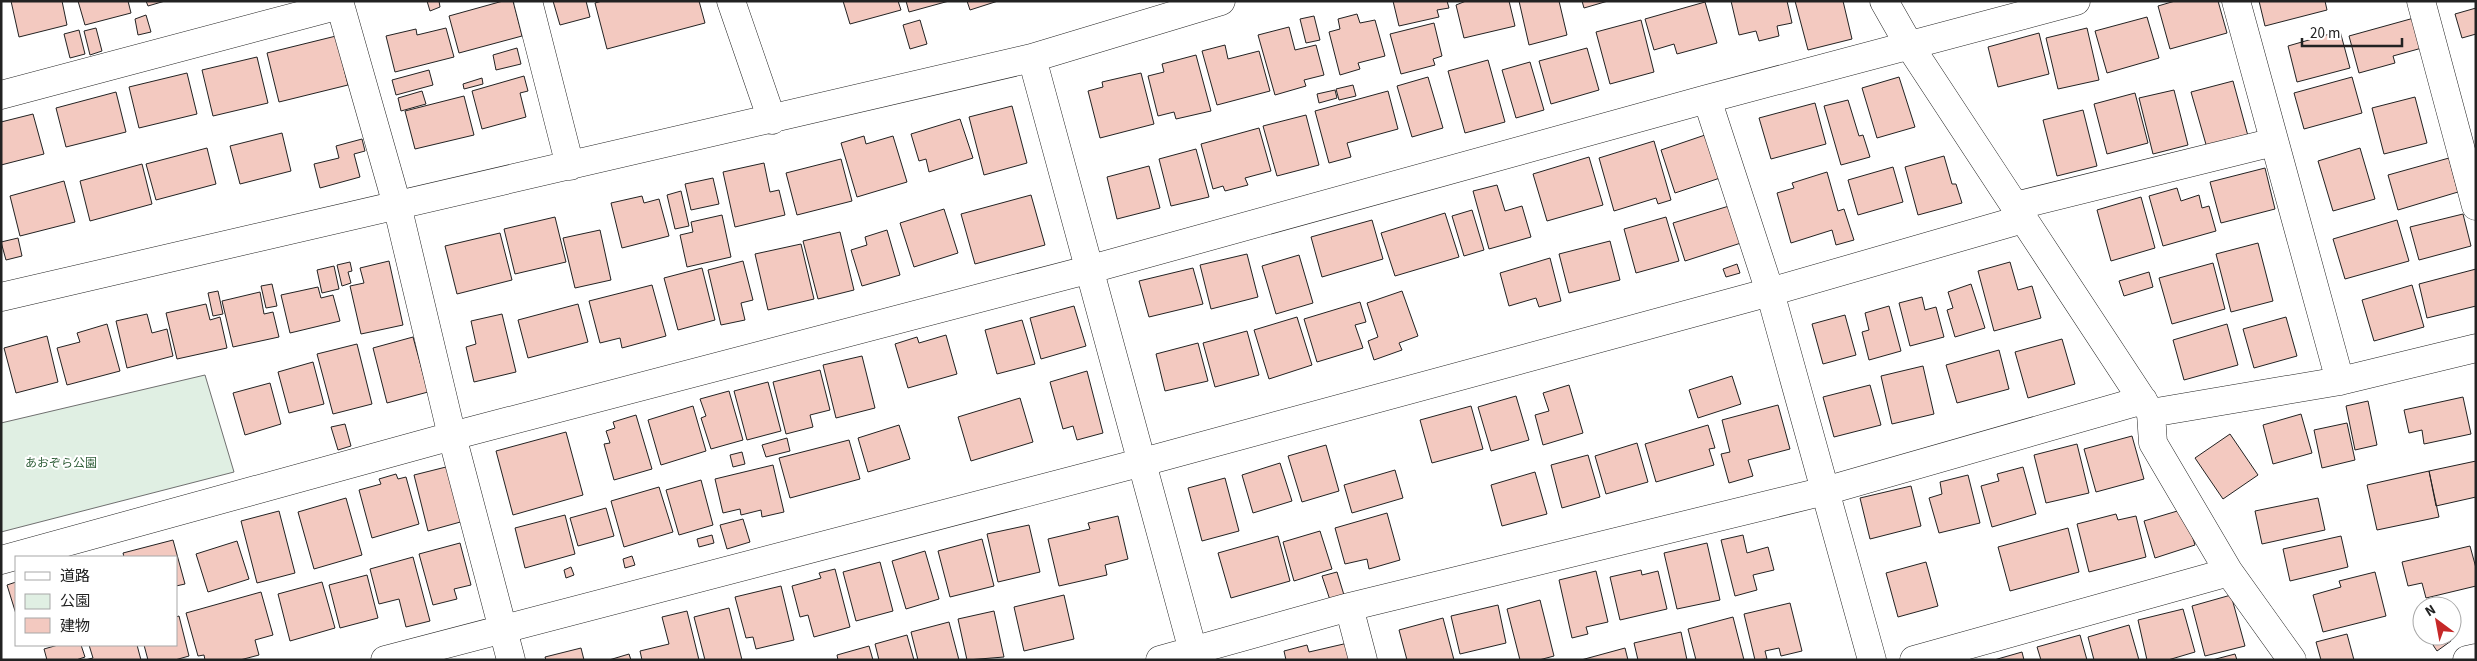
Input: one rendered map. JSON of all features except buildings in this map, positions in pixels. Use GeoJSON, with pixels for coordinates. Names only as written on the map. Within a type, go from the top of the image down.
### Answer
{"type":"FeatureCollection","features":[{"type":"Feature","properties":{"kind":"street"},"geometry":{"type":"LineString","coordinates":[[528,1],[570,166]]}},
{"type":"Feature","properties":{"kind":"street"},"geometry":{"type":"LineString","coordinates":[[731,1],[772,120]]}},
{"type":"Feature","properties":{"kind":"street"},"geometry":{"type":"LineString","coordinates":[[1,297],[772,120],[1032,58],[1221,1]]}},
{"type":"Feature","properties":{"kind":"street"},"geometry":{"type":"LineString","coordinates":[[1884,1],[1909,45],[2147,407],[2154,442],[2229,572],[2292,660]]}},
{"type":"Feature","properties":{"kind":"street"},"geometry":{"type":"LineString","coordinates":[[16,556],[452,436],[1091,269],[1707,99],[2076,1]]}},
{"type":"Feature","properties":{"kind":"street"},"geometry":{"type":"LineString","coordinates":[[2236,1],[2340,381]]}},
{"type":"Feature","properties":{"kind":"street"},"geometry":{"type":"LineString","coordinates":[[2421,1],[2476,206]]}},
{"type":"Feature","properties":{"kind":"street"},"geometry":{"type":"LineString","coordinates":[[1,95],[340,3],[396,205],[452,436],[512,660]]}},
{"type":"Feature","properties":{"kind":"street"},"geometry":{"type":"LineString","coordinates":[[1032,58],[1091,269],[1193,650]]}},
{"type":"Feature","properties":{"kind":"street"},"geometry":{"type":"LineString","coordinates":[[1707,99],[1770,292],[1872,660]]}},
{"type":"Feature","properties":{"kind":"street"},"geometry":{"type":"LineString","coordinates":[[384,660],[1143,462],[1770,292],[2019,212],[2274,142]]}},
{"type":"Feature","properties":{"kind":"street"},"geometry":{"type":"LineString","coordinates":[[1160,660],[1349,607],[1825,491],[2147,407],[2340,381],[2476,348]]}},
{"type":"Feature","properties":{"kind":"street"},"geometry":{"type":"LineString","coordinates":[[1,560],[15,556]]}},
{"type":"Feature","properties":{"kind":"street"},"geometry":{"type":"LineString","coordinates":[[1914,660],[2229,572]]}},
{"type":"Feature","properties":{"kind":"street"},"geometry":{"type":"LineString","coordinates":[[1349,607],[1363,660]]}},
{"type":"Feature","properties":{"kind":"street"},"geometry":{"type":"LineString","coordinates":[[2467,660],[2476,658]]}},
{"type":"Feature","properties":{"kind":"green space","name":"あおぞら公園"},"geometry":{"type":"Polygon","coordinates":[[[205,375],[234,472],[1,532],[1,423],[205,375]]]}}]}
